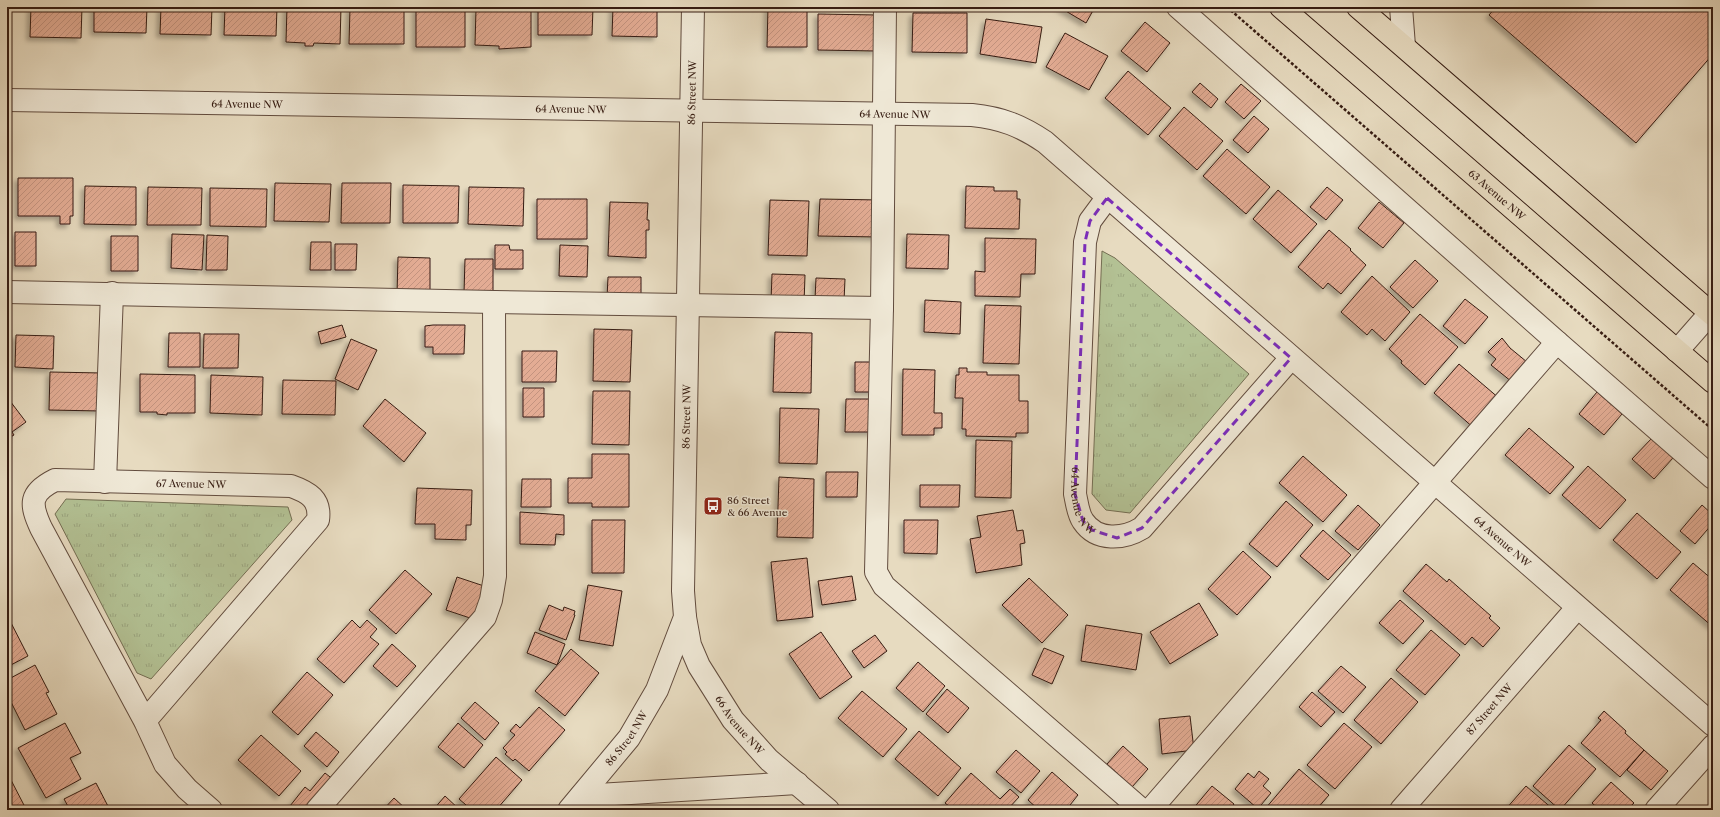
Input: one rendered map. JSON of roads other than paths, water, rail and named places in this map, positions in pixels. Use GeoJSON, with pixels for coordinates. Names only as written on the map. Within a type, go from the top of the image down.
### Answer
{"type":"FeatureCollection","features":[{"type":"Feature","properties":{"kind":"main road","name":"63 Avenue NW"},"geometry":{"type":"LineString","coordinates":[[1280,7],[1713,382]]}},
{"type":"Feature","properties":{"kind":"main road"},"geometry":{"type":"LineString","coordinates":[[1358,7],[1712,312]]}},
{"type":"Feature","properties":{"kind":"street","name":"86 Street NW"},"geometry":{"type":"LineString","coordinates":[[575,803],[629,738],[643,715],[667,665],[685,617],[683,591],[693,7]]}},
{"type":"Feature","properties":{"kind":"street"},"geometry":{"type":"LineString","coordinates":[[885,7],[882,308],[876,572],[884,586],[1142,810]]}},
{"type":"Feature","properties":{"kind":"street"},"geometry":{"type":"LineString","coordinates":[[1178,7],[1713,478]]}},
{"type":"Feature","properties":{"kind":"street"},"geometry":{"type":"LineString","coordinates":[[1402,7],[1404,46]]}},
{"type":"Feature","properties":{"kind":"street","name":"64 Avenue NW"},"geometry":{"type":"LineString","coordinates":[[7,100],[691,112],[972,115],[1000,119],[1011,123],[1045,142],[1107,198],[1713,725]]}},
{"type":"Feature","properties":{"kind":"street","name":"64 Avenue NW"},"geometry":{"type":"LineString","coordinates":[[1107,198],[1090,221],[1085,242],[1075,494],[1078,509],[1083,521],[1092,530],[1105,536],[1117,538],[1131,535],[1142,528],[1291,358]]}},
{"type":"Feature","properties":{"kind":"street"},"geometry":{"type":"LineString","coordinates":[[7,292],[882,308]]}},
{"type":"Feature","properties":{"kind":"street"},"geometry":{"type":"LineString","coordinates":[[106,482],[112,293]]}},
{"type":"Feature","properties":{"kind":"street"},"geometry":{"type":"LineString","coordinates":[[318,810],[485,617],[491,600],[494,576],[494,302]]}},
{"type":"Feature","properties":{"kind":"street"},"geometry":{"type":"LineString","coordinates":[[1678,351],[1712,312]]}},
{"type":"Feature","properties":{"kind":"street"},"geometry":{"type":"LineString","coordinates":[[1150,810],[1557,342]]}},
{"type":"Feature","properties":{"kind":"street","name":"67 Avenue NW"},"geometry":{"type":"LineString","coordinates":[[145,721],[318,520],[319,510],[315,500],[310,495],[291,486],[55,480],[38,490],[34,497],[33,506],[41,528],[145,721],[165,764],[187,789],[211,810]]}},
{"type":"Feature","properties":{"kind":"street","name":"87 Street NW"},"geometry":{"type":"LineString","coordinates":[[1401,810],[1577,608]]}},
{"type":"Feature","properties":{"kind":"street","name":"66 Avenue NW"},"geometry":{"type":"LineString","coordinates":[[685,617],[690,645],[699,666],[722,705],[751,742],[828,810]]}},
{"type":"Feature","properties":{"kind":"street"},"geometry":{"type":"LineString","coordinates":[[1656,810],[1713,746]]}},
{"type":"Feature","properties":{"kind":"street","name":"86 Street NW"},"geometry":{"type":"LineString","coordinates":[[575,803],[654,801],[797,783]]}},
{"type":"Feature","properties":{"kind":"place","name":"86 Street & 66 Avenue"},"geometry":{"type":"Point","coordinates":[713,506]}}]}
